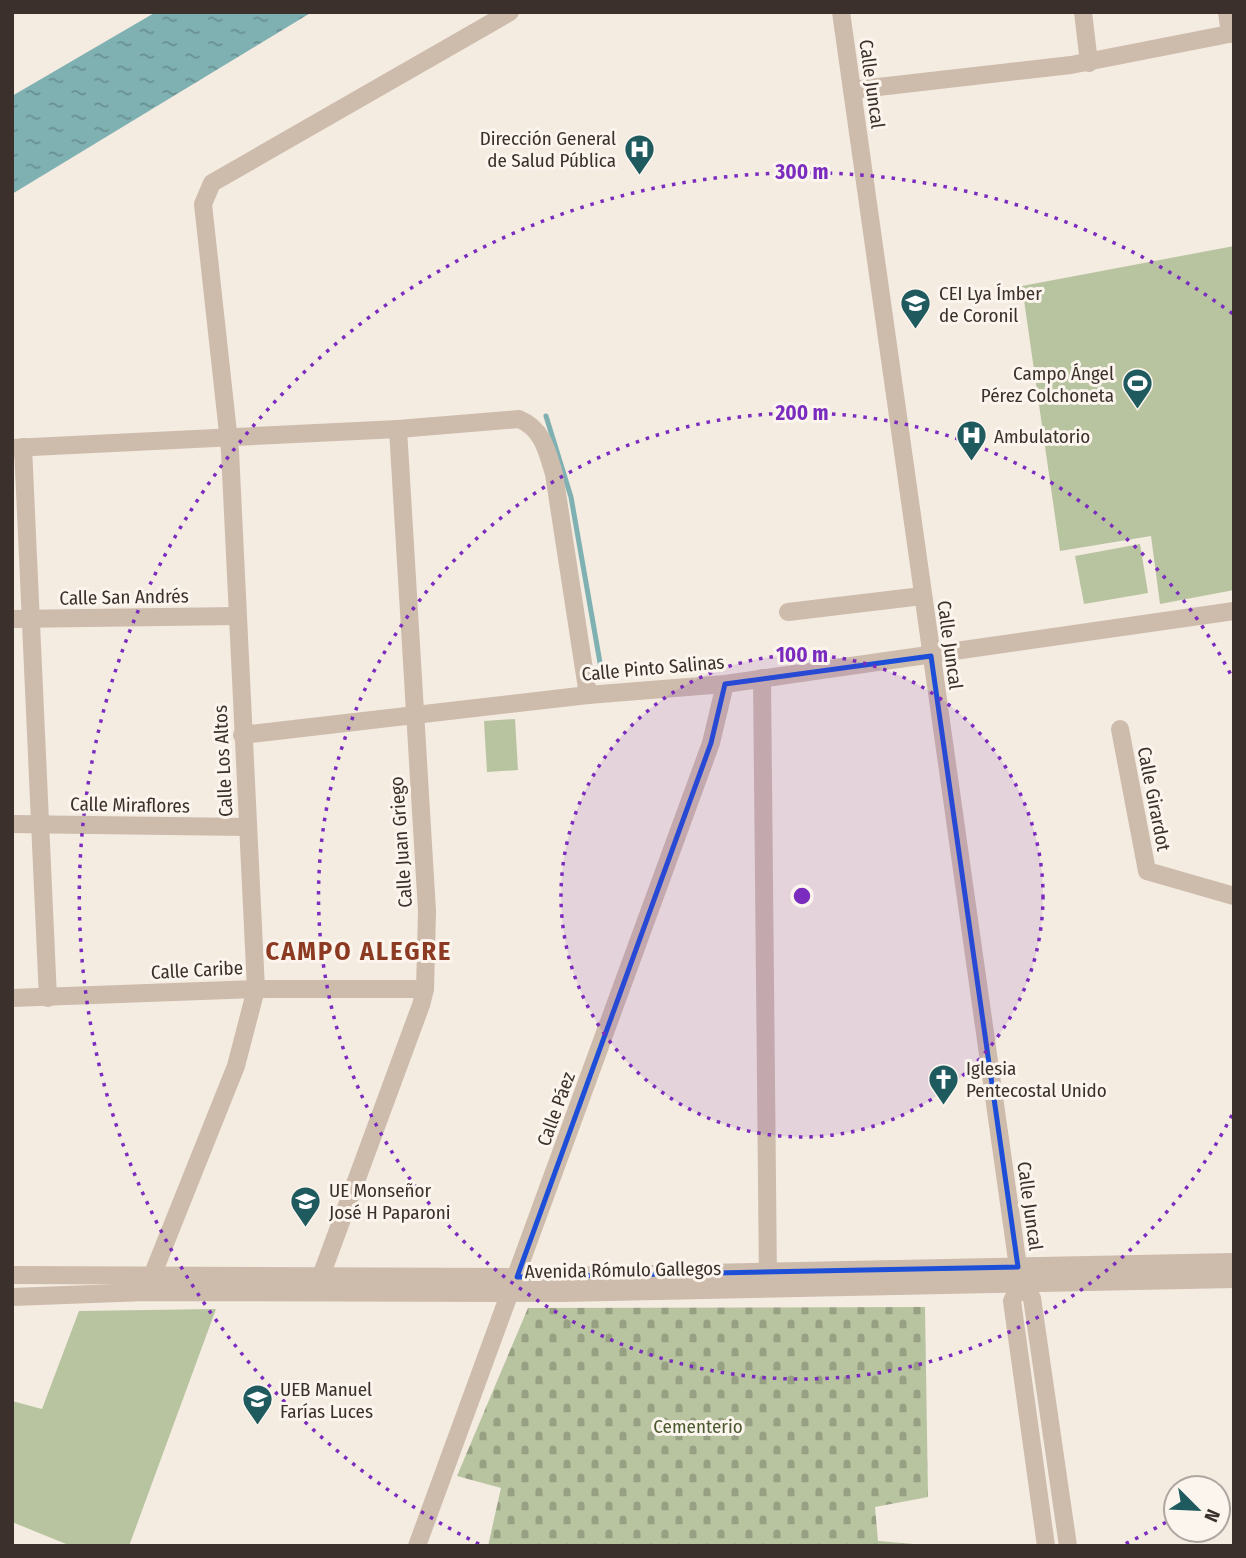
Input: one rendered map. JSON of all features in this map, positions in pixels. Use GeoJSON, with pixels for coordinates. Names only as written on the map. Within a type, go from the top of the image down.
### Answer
{"type":"FeatureCollection","features":[{"type":"Feature","properties":{"kind":"street","name":"Calle Los Altos"},"geometry":{"type":"LineString","coordinates":[[152,1276],[236,1066],[256,989],[228,436],[203,204],[212,183],[510,12]]}},
{"type":"Feature","properties":{"kind":"street","name":"Calle Juncal"},"geometry":{"type":"LineString","coordinates":[[841,12],[1019,1275],[1032,1298],[1068,1546]]}},
{"type":"Feature","properties":{"kind":"street"},"geometry":{"type":"LineString","coordinates":[[1083,12],[1089,63]]}},
{"type":"Feature","properties":{"kind":"street"},"geometry":{"type":"LineString","coordinates":[[852,90],[1089,63],[1232,34],[1227,12]]}},
{"type":"Feature","properties":{"kind":"street"},"geometry":{"type":"LineString","coordinates":[[48,998],[39,824],[21,619],[18,448],[398,429],[519,419],[532,424],[544,440],[554,474],[588,695]]}},
{"type":"Feature","properties":{"kind":"street","name":"Calle Juan Griego"},"geometry":{"type":"LineString","coordinates":[[321,1276],[425,989],[427,911],[398,429]]}},
{"type":"Feature","properties":{"kind":"street"},"geometry":{"type":"LineString","coordinates":[[788,612],[922,596]]}},
{"type":"Feature","properties":{"kind":"street","name":"Calle Pinto Salinas"},"geometry":{"type":"LineString","coordinates":[[242,735],[588,695],[725,684],[1234,611]]}},
{"type":"Feature","properties":{"kind":"street","name":"Calle San Andrés"},"geometry":{"type":"LineString","coordinates":[[21,619],[237,616]]}},
{"type":"Feature","properties":{"kind":"street"},"geometry":{"type":"LineString","coordinates":[[762,678],[768,1280]]}},
{"type":"Feature","properties":{"kind":"street","name":"Calle Páez"},"geometry":{"type":"LineString","coordinates":[[417,1546],[515,1285],[711,743],[725,684]]}},
{"type":"Feature","properties":{"kind":"street","name":"Calle Girardot"},"geometry":{"type":"LineString","coordinates":[[1120,729],[1147,871],[1234,896]]}},
{"type":"Feature","properties":{"kind":"street","name":"Calle Miraflores"},"geometry":{"type":"LineString","coordinates":[[12,824],[247,827]]}},
{"type":"Feature","properties":{"kind":"street","name":"Calle Caribe"},"geometry":{"type":"LineString","coordinates":[[12,998],[256,989],[425,989]]}},
{"type":"Feature","properties":{"kind":"street","name":"Avenida Rómulo Gallegos"},"geometry":{"type":"LineString","coordinates":[[1019,1275],[1234,1262]]}},
{"type":"Feature","properties":{"kind":"street","name":"Avenida Rómulo Gallegos"},"geometry":{"type":"LineString","coordinates":[[12,1275],[321,1276],[515,1285]]}},
{"type":"Feature","properties":{"kind":"street","name":"Calle Juncal"},"geometry":{"type":"LineString","coordinates":[[1019,1275],[1012,1301],[1046,1546]]}},
{"type":"Feature","properties":{"kind":"street","name":"Avenida Rómulo Gallegos"},"geometry":{"type":"LineString","coordinates":[[12,1297],[1019,1275],[1234,1279]]}},
{"type":"Feature","properties":{"kind":"highlighted area"},"geometry":{"type":"Polygon","coordinates":[[[931,656],[1018,1267],[517,1277],[711,743],[725,684],[931,656]]]}},
{"type":"Feature","properties":{"kind":"green space","name":"Campo Ángel Pérez Colchoneta"},"geometry":{"type":"Polygon","coordinates":[[[1234,246],[1234,590],[1160,604],[1151,536],[1060,551],[1022,286],[1234,246]]]}},
{"type":"Feature","properties":{"kind":"green space"},"geometry":{"type":"Polygon","coordinates":[[[1140,544],[1148,593],[1084,604],[1075,556],[1140,544]]]}},
{"type":"Feature","properties":{"kind":"green space"},"geometry":{"type":"Polygon","coordinates":[[[515,719],[518,770],[487,772],[484,721],[515,719]]]}},
{"type":"Feature","properties":{"kind":"green space","name":"Cementerio"},"geometry":{"type":"Polygon","coordinates":[[[925,1307],[928,1497],[875,1507],[878,1541],[938,1546],[488,1546],[501,1488],[457,1476],[528,1308],[925,1307]]]}},
{"type":"Feature","properties":{"kind":"green space"},"geometry":{"type":"Polygon","coordinates":[[[216,1309],[129,1546],[71,1546],[12,1522],[12,1401],[42,1409],[79,1311],[216,1309]]]}},
{"type":"Feature","properties":{"kind":"water"},"geometry":{"type":"Polygon","coordinates":[[[156,12],[312,12],[12,194],[12,96],[156,12]]]}},
{"type":"Feature","properties":{"kind":"waterway"},"geometry":{"type":"LineString","coordinates":[[546,416],[571,497],[602,674]]}},
{"type":"Feature","properties":{"kind":"place","name":"Dirección General de Salud Pública"},"geometry":{"type":"Point","coordinates":[639,176]}},
{"type":"Feature","properties":{"kind":"place","name":"CEI Lya Ímber de Coronil"},"geometry":{"type":"Point","coordinates":[916,331]}},
{"type":"Feature","properties":{"kind":"place","name":"Campo Ángel Pérez Colchoneta"},"geometry":{"type":"Point","coordinates":[1137,411]}},
{"type":"Feature","properties":{"kind":"place","name":"Ambulatorio"},"geometry":{"type":"Point","coordinates":[971,463]}},
{"type":"Feature","properties":{"kind":"place","name":"Iglesia Pentecostal Unido"},"geometry":{"type":"Point","coordinates":[943,1106]}},
{"type":"Feature","properties":{"kind":"place","name":"UE Monseñor José H Paparoni"},"geometry":{"type":"Point","coordinates":[306,1228]}},
{"type":"Feature","properties":{"kind":"place","name":"UEB Manuel Farías Luces"},"geometry":{"type":"Point","coordinates":[257,1427]}},
{"type":"Feature","properties":{"kind":"district","name":"CAMPO ALEGRE"},"geometry":{"type":"Point","coordinates":[359,951]}}]}
